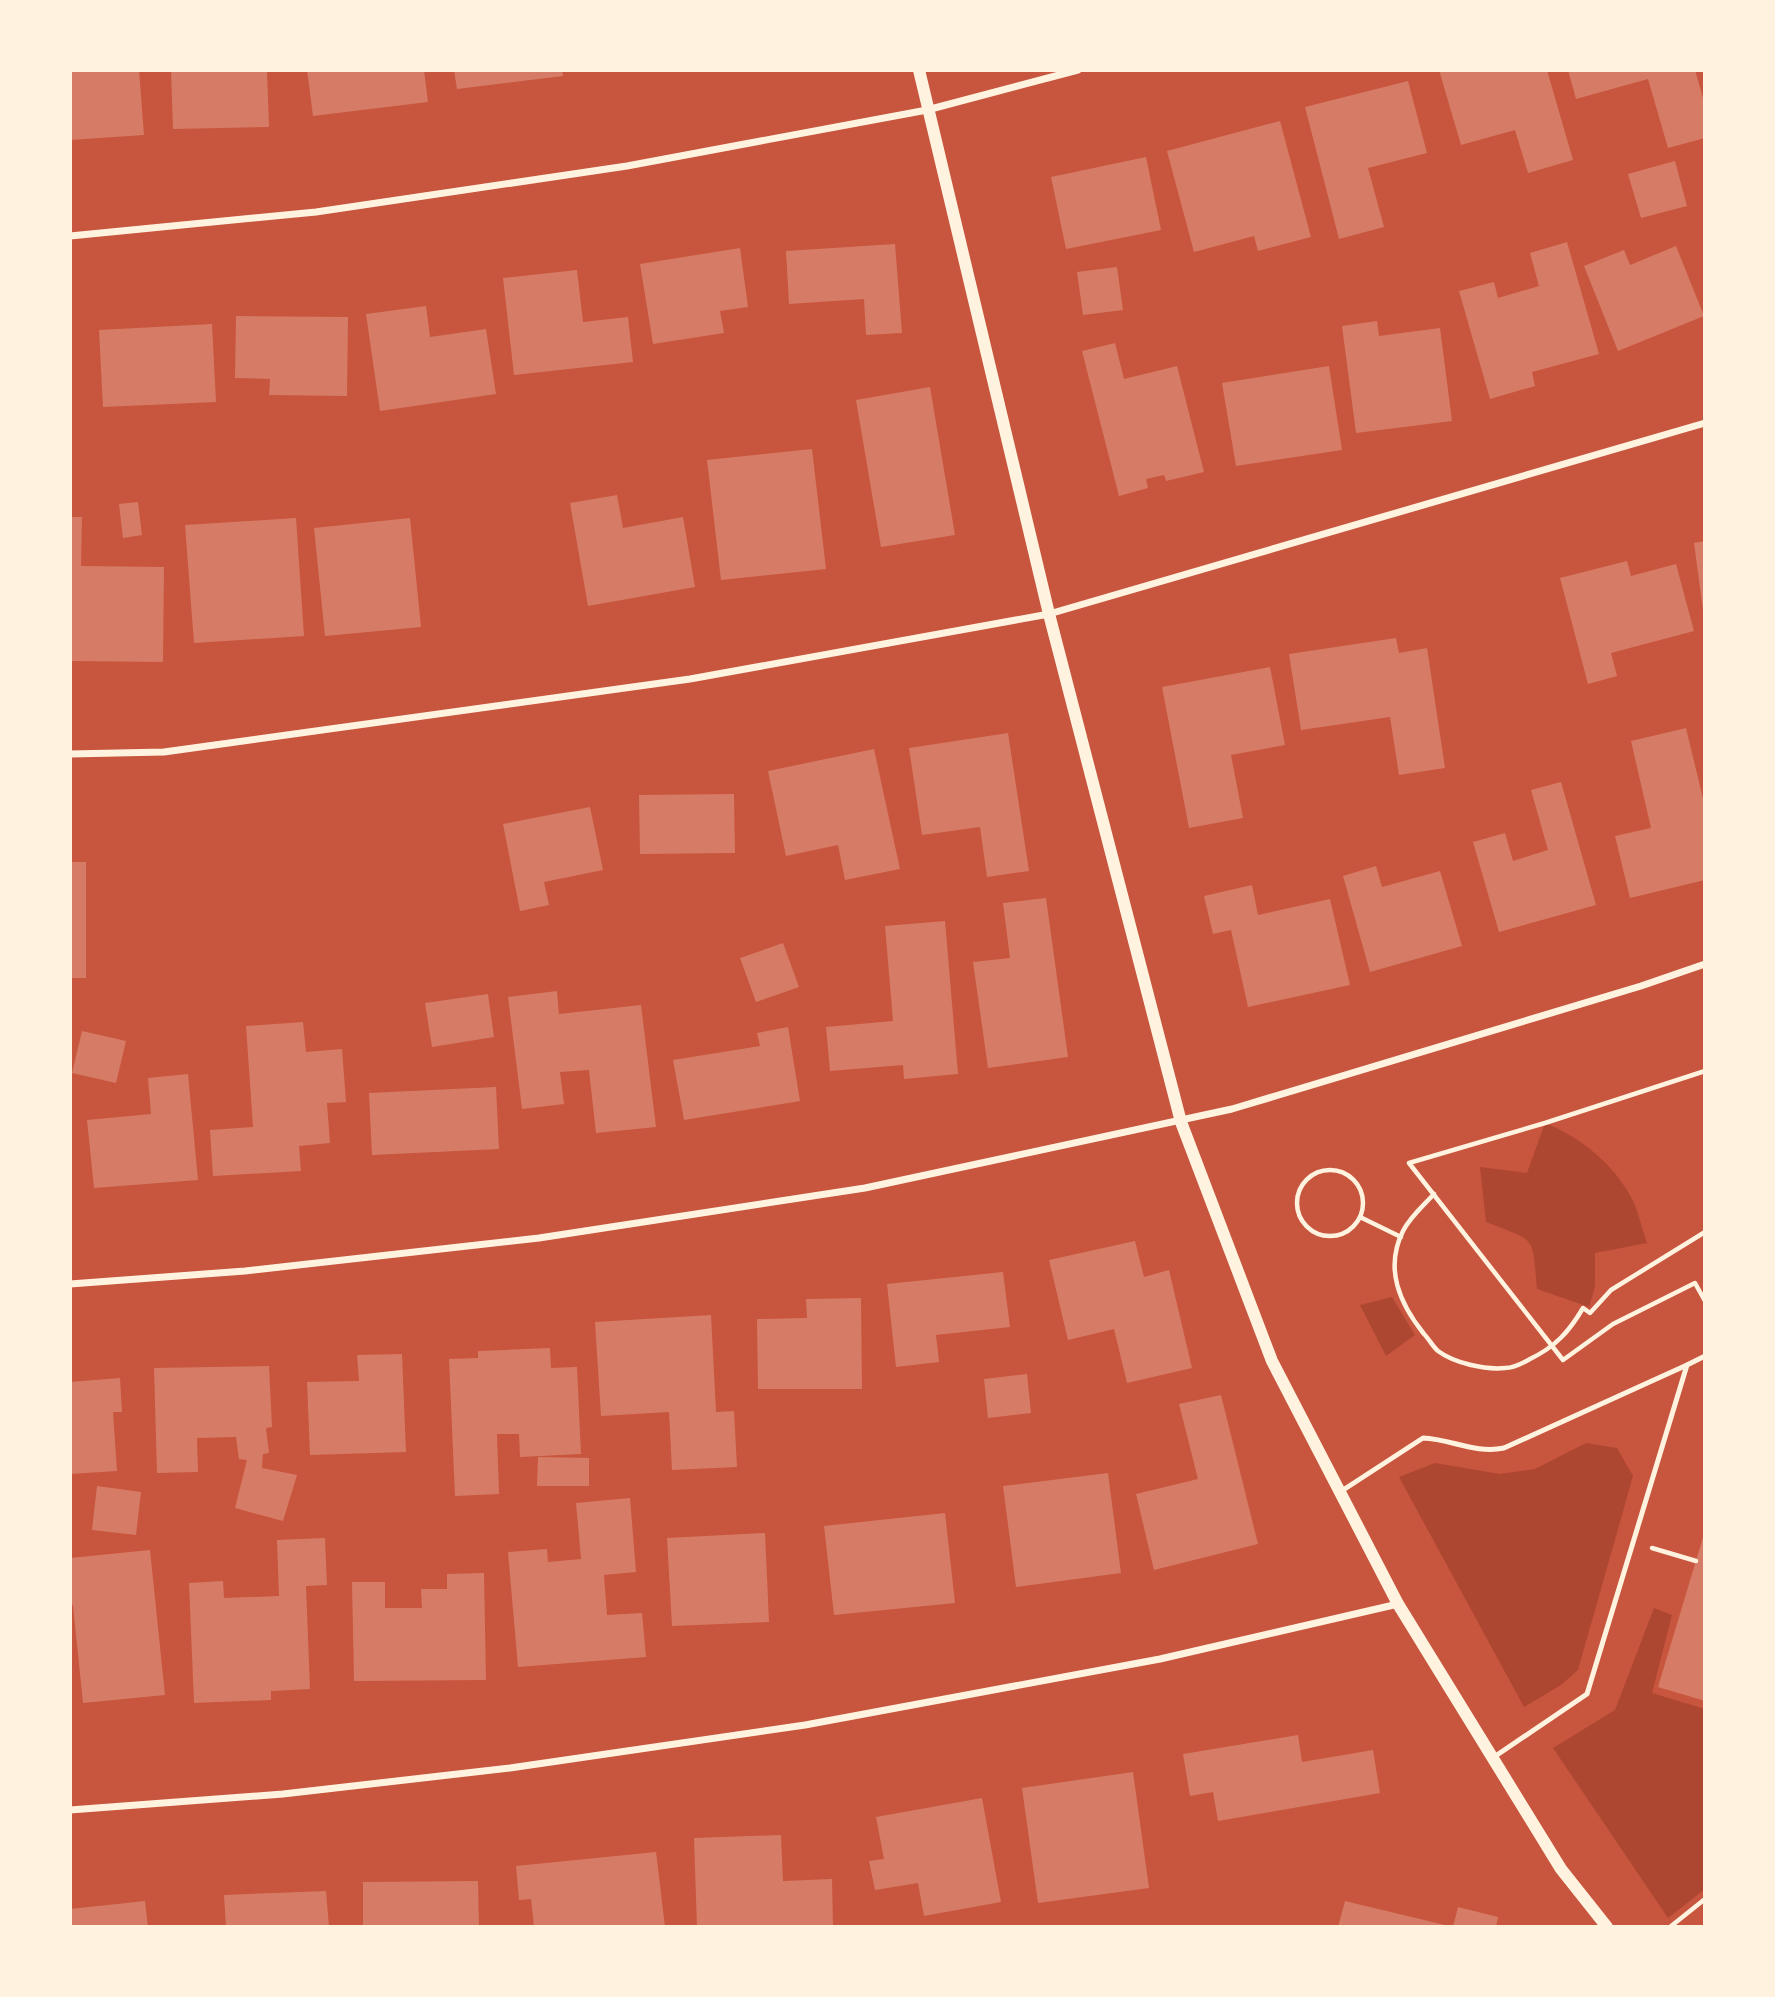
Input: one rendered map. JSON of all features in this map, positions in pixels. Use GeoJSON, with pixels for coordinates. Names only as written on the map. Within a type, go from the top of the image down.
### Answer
{"type":"FeatureCollection","features":[{"type":"Feature","properties":{"kind":"street"},"geometry":{"type":"LineString","coordinates":[[919,70],[1049,614],[1181,1122],[1272,1361],[1398,1604],[1561,1869],[1608,1927]]}},
{"type":"Feature","properties":{"kind":"street"},"geometry":{"type":"LineString","coordinates":[[70,236],[316,212],[614,168],[927,110],[1078,70]]}},
{"type":"Feature","properties":{"kind":"street"},"geometry":{"type":"LineString","coordinates":[[70,754],[164,752],[690,679],[1049,614],[1705,423]]}},
{"type":"Feature","properties":{"kind":"street"},"geometry":{"type":"LineString","coordinates":[[70,1284],[245,1271],[538,1238],[865,1188],[1181,1122],[1231,1109],[1641,986],[1705,964]]}},
{"type":"Feature","properties":{"kind":"street"},"geometry":{"type":"LineString","coordinates":[[70,1810],[283,1794],[510,1768],[805,1725],[1160,1659],[1398,1604]]}},
{"type":"Feature","properties":{"kind":"lane"},"geometry":{"type":"LineString","coordinates":[[1340,1492],[1423,1438],[1436,1438],[1481,1450],[1504,1448],[1705,1356]]}},
{"type":"Feature","properties":{"kind":"lane"},"geometry":{"type":"LineString","coordinates":[[1494,1757],[1587,1695],[1687,1365]]}},
{"type":"Feature","properties":{"kind":"path"},"geometry":{"type":"LineString","coordinates":[[1705,1071],[1545,1124],[1409,1163],[1563,1360],[1613,1324],[1695,1283],[1705,1301]]}},
{"type":"Feature","properties":{"kind":"path"},"geometry":{"type":"LineString","coordinates":[[1332,1170],[1342,1172],[1352,1178],[1363,1196],[1360,1217],[1345,1232],[1323,1235],[1313,1231],[1299,1213],[1299,1192],[1312,1175],[1332,1170]]}},
{"type":"Feature","properties":{"kind":"path"},"geometry":{"type":"LineString","coordinates":[[1434,1194],[1413,1216],[1401,1237],[1394,1270],[1396,1287],[1410,1317],[1438,1350],[1456,1360],[1506,1368],[1523,1363],[1552,1347],[1572,1328],[1583,1308],[1590,1314],[1611,1290],[1705,1232]]}},
{"type":"Feature","properties":{"kind":"path"},"geometry":{"type":"LineString","coordinates":[[1360,1217],[1401,1237]]}},
{"type":"Feature","properties":{"kind":"path"},"geometry":{"type":"LineString","coordinates":[[1634,1542],[1696,1561]]}},
{"type":"Feature","properties":{"kind":"path"},"geometry":{"type":"LineString","coordinates":[[1670,1927],[1705,1899]]}},
{"type":"Feature","properties":{"kind":"shaded area"},"geometry":{"type":"Polygon","coordinates":[[[1545,1123],[1572,1136],[1596,1154],[1617,1176],[1633,1201],[1647,1243],[1595,1253],[1595,1287],[1589,1307],[1537,1289],[1534,1258],[1529,1242],[1515,1233],[1486,1222],[1480,1167],[1527,1173],[1545,1123]]]}},
{"type":"Feature","properties":{"kind":"shaded area"},"geometry":{"type":"Polygon","coordinates":[[[1392,1297],[1415,1335],[1386,1356],[1360,1305],[1392,1297]]]}},
{"type":"Feature","properties":{"kind":"shaded area"},"geometry":{"type":"Polygon","coordinates":[[[1586,1443],[1617,1448],[1633,1476],[1578,1670],[1561,1685],[1524,1707],[1399,1477],[1435,1463],[1500,1474],[1535,1469],[1586,1443]]]}},
{"type":"Feature","properties":{"kind":"shaded area"},"geometry":{"type":"Polygon","coordinates":[[[1654,1608],[1672,1615],[1652,1693],[1705,1709],[1705,1889],[1668,1918],[1553,1748],[1615,1710],[1654,1608]]]}},
{"type":"Feature","properties":{"kind":"building"},"geometry":{"type":"Polygon","coordinates":[[[70,70],[139,70],[144,135],[70,140],[70,70]]]}},
{"type":"Feature","properties":{"kind":"building"},"geometry":{"type":"Polygon","coordinates":[[[171,70],[267,70],[269,127],[173,129],[171,70]]]}},
{"type":"Feature","properties":{"kind":"building"},"geometry":{"type":"Polygon","coordinates":[[[307,70],[424,70],[428,102],[313,116],[307,70]]]}},
{"type":"Feature","properties":{"kind":"building"},"geometry":{"type":"Polygon","coordinates":[[[454,70],[562,70],[563,76],[457,89],[454,70]]]}},
{"type":"Feature","properties":{"kind":"building"},"geometry":{"type":"Polygon","coordinates":[[[1439,70],[1547,70],[1573,160],[1528,173],[1515,130],[1461,145],[1439,70]]]}},
{"type":"Feature","properties":{"kind":"building"},"geometry":{"type":"Polygon","coordinates":[[[1568,70],[1695,70],[1705,105],[1705,138],[1668,148],[1648,79],[1576,99],[1568,70]]]}},
{"type":"Feature","properties":{"kind":"building"},"geometry":{"type":"Polygon","coordinates":[[[1408,81],[1427,153],[1368,168],[1384,227],[1339,239],[1305,107],[1408,81]]]}},
{"type":"Feature","properties":{"kind":"building"},"geometry":{"type":"Polygon","coordinates":[[[1280,121],[1311,237],[1258,251],[1254,236],[1194,252],[1167,151],[1280,121]]]}},
{"type":"Feature","properties":{"kind":"building"},"geometry":{"type":"Polygon","coordinates":[[[1146,157],[1161,230],[1066,249],[1051,177],[1146,157]]]}},
{"type":"Feature","properties":{"kind":"building"},"geometry":{"type":"Polygon","coordinates":[[[1675,161],[1687,206],[1641,218],[1628,174],[1675,161]]]}},
{"type":"Feature","properties":{"kind":"building"},"geometry":{"type":"Polygon","coordinates":[[[1567,242],[1599,354],[1532,372],[1535,386],[1490,399],[1459,291],[1494,282],[1498,298],[1539,286],[1530,253],[1567,242]]]}},
{"type":"Feature","properties":{"kind":"building"},"geometry":{"type":"Polygon","coordinates":[[[895,244],[902,333],[866,335],[864,299],[789,304],[786,251],[895,244]]]}},
{"type":"Feature","properties":{"kind":"building"},"geometry":{"type":"Polygon","coordinates":[[[1676,246],[1704,316],[1618,351],[1584,266],[1624,250],[1630,265],[1676,246]]]}},
{"type":"Feature","properties":{"kind":"building"},"geometry":{"type":"Polygon","coordinates":[[[740,248],[748,307],[720,311],[724,333],[653,344],[640,264],[740,248]]]}},
{"type":"Feature","properties":{"kind":"building"},"geometry":{"type":"Polygon","coordinates":[[[1117,267],[1123,310],[1083,315],[1077,272],[1117,267]]]}},
{"type":"Feature","properties":{"kind":"building"},"geometry":{"type":"Polygon","coordinates":[[[577,270],[583,322],[628,317],[633,362],[514,375],[503,278],[577,270]]]}},
{"type":"Feature","properties":{"kind":"building"},"geometry":{"type":"Polygon","coordinates":[[[426,306],[430,337],[486,329],[496,394],[380,411],[366,314],[426,306]]]}},
{"type":"Feature","properties":{"kind":"building"},"geometry":{"type":"Polygon","coordinates":[[[236,316],[348,317],[347,396],[269,395],[270,379],[235,378],[236,316]]]}},
{"type":"Feature","properties":{"kind":"building"},"geometry":{"type":"Polygon","coordinates":[[[1377,321],[1379,336],[1440,328],[1452,421],[1356,433],[1342,326],[1377,321]]]}},
{"type":"Feature","properties":{"kind":"building"},"geometry":{"type":"Polygon","coordinates":[[[212,324],[216,402],[103,407],[99,330],[212,324]]]}},
{"type":"Feature","properties":{"kind":"building"},"geometry":{"type":"Polygon","coordinates":[[[1115,343],[1124,379],[1177,366],[1204,472],[1166,481],[1164,475],[1146,479],[1148,488],[1119,496],[1082,351],[1115,343]]]}},
{"type":"Feature","properties":{"kind":"building"},"geometry":{"type":"Polygon","coordinates":[[[1329,366],[1342,450],[1236,466],[1222,383],[1329,366]]]}},
{"type":"Feature","properties":{"kind":"building"},"geometry":{"type":"Polygon","coordinates":[[[930,387],[955,535],[881,547],[856,400],[930,387]]]}},
{"type":"Feature","properties":{"kind":"building"},"geometry":{"type":"Polygon","coordinates":[[[812,449],[826,569],[721,580],[707,460],[812,449]]]}},
{"type":"Feature","properties":{"kind":"building"},"geometry":{"type":"Polygon","coordinates":[[[617,495],[623,528],[683,517],[695,587],[588,606],[570,503],[617,495]]]}},
{"type":"Feature","properties":{"kind":"building"},"geometry":{"type":"Polygon","coordinates":[[[138,502],[142,535],[123,538],[119,504],[138,502]]]}},
{"type":"Feature","properties":{"kind":"building"},"geometry":{"type":"Polygon","coordinates":[[[70,517],[82,517],[81,566],[164,567],[163,662],[70,661],[70,517]]]}},
{"type":"Feature","properties":{"kind":"building"},"geometry":{"type":"Polygon","coordinates":[[[296,518],[304,636],[194,643],[185,525],[296,518]]]}},
{"type":"Feature","properties":{"kind":"building"},"geometry":{"type":"Polygon","coordinates":[[[410,518],[421,627],[325,636],[314,528],[410,518]]]}},
{"type":"Feature","properties":{"kind":"building"},"geometry":{"type":"Polygon","coordinates":[[[1705,541],[1705,609],[1703,610],[1694,543],[1705,541]]]}},
{"type":"Feature","properties":{"kind":"building"},"geometry":{"type":"Polygon","coordinates":[[[1627,561],[1631,576],[1676,564],[1694,631],[1611,653],[1617,676],[1588,684],[1560,578],[1627,561]]]}},
{"type":"Feature","properties":{"kind":"building"},"geometry":{"type":"Polygon","coordinates":[[[1396,638],[1399,653],[1427,648],[1445,768],[1399,775],[1390,717],[1301,730],[1289,654],[1396,638]]]}},
{"type":"Feature","properties":{"kind":"building"},"geometry":{"type":"Polygon","coordinates":[[[1270,667],[1285,745],[1231,755],[1243,818],[1189,828],[1162,687],[1270,667]]]}},
{"type":"Feature","properties":{"kind":"building"},"geometry":{"type":"Polygon","coordinates":[[[1686,728],[1705,807],[1705,880],[1630,898],[1615,836],[1651,828],[1631,741],[1686,728]]]}},
{"type":"Feature","properties":{"kind":"building"},"geometry":{"type":"Polygon","coordinates":[[[1008,733],[1029,871],[987,877],[980,827],[922,835],[909,748],[1008,733]]]}},
{"type":"Feature","properties":{"kind":"building"},"geometry":{"type":"Polygon","coordinates":[[[874,749],[900,869],[845,880],[838,845],[786,856],[768,771],[874,749]]]}},
{"type":"Feature","properties":{"kind":"building"},"geometry":{"type":"Polygon","coordinates":[[[1561,782],[1596,905],[1499,932],[1473,842],[1505,833],[1513,861],[1548,850],[1531,790],[1561,782]]]}},
{"type":"Feature","properties":{"kind":"building"},"geometry":{"type":"Polygon","coordinates":[[[734,794],[735,853],[640,854],[639,795],[734,794]]]}},
{"type":"Feature","properties":{"kind":"building"},"geometry":{"type":"Polygon","coordinates":[[[590,807],[603,870],[544,882],[549,905],[520,911],[503,824],[590,807]]]}},
{"type":"Feature","properties":{"kind":"building"},"geometry":{"type":"Polygon","coordinates":[[[70,862],[86,862],[86,978],[70,978],[70,862]]]}},
{"type":"Feature","properties":{"kind":"building"},"geometry":{"type":"Polygon","coordinates":[[[1376,866],[1382,887],[1440,871],[1462,946],[1370,972],[1343,876],[1376,866]]]}},
{"type":"Feature","properties":{"kind":"building"},"geometry":{"type":"Polygon","coordinates":[[[1252,885],[1258,915],[1330,899],[1350,985],[1248,1007],[1231,930],[1213,934],[1204,896],[1252,885]]]}},
{"type":"Feature","properties":{"kind":"building"},"geometry":{"type":"Polygon","coordinates":[[[1046,898],[1068,1057],[988,1068],[973,962],[1010,958],[1003,903],[1046,898]]]}},
{"type":"Feature","properties":{"kind":"building"},"geometry":{"type":"Polygon","coordinates":[[[945,921],[958,1074],[904,1079],[903,1065],[830,1071],[826,1027],[893,1021],[885,926],[945,921]]]}},
{"type":"Feature","properties":{"kind":"building"},"geometry":{"type":"Polygon","coordinates":[[[783,943],[799,987],[756,1002],[740,958],[783,943]]]}},
{"type":"Feature","properties":{"kind":"building"},"geometry":{"type":"Polygon","coordinates":[[[557,991],[559,1014],[641,1005],[656,1127],[596,1133],[589,1070],[560,1072],[564,1104],[522,1109],[508,997],[557,991]]]}},
{"type":"Feature","properties":{"kind":"building"},"geometry":{"type":"Polygon","coordinates":[[[488,994],[494,1037],[432,1047],[425,1003],[488,994]]]}},
{"type":"Feature","properties":{"kind":"building"},"geometry":{"type":"Polygon","coordinates":[[[303,1022],[306,1052],[342,1049],[346,1102],[327,1103],[330,1143],[299,1146],[301,1171],[213,1176],[210,1130],[253,1127],[246,1026],[303,1022]]]}},
{"type":"Feature","properties":{"kind":"building"},"geometry":{"type":"Polygon","coordinates":[[[788,1027],[800,1101],[684,1120],[673,1060],[760,1046],[757,1033],[788,1027]]]}},
{"type":"Feature","properties":{"kind":"building"},"geometry":{"type":"Polygon","coordinates":[[[82,1031],[126,1041],[116,1083],[72,1073],[82,1031]]]}},
{"type":"Feature","properties":{"kind":"building"},"geometry":{"type":"Polygon","coordinates":[[[188,1074],[198,1180],[94,1188],[87,1120],[151,1114],[148,1078],[188,1074]]]}},
{"type":"Feature","properties":{"kind":"building"},"geometry":{"type":"Polygon","coordinates":[[[496,1087],[499,1149],[372,1155],[369,1093],[496,1087]]]}},
{"type":"Feature","properties":{"kind":"building"},"geometry":{"type":"Polygon","coordinates":[[[1135,1241],[1144,1277],[1169,1270],[1192,1368],[1127,1383],[1114,1329],[1068,1340],[1049,1260],[1135,1241]]]}},
{"type":"Feature","properties":{"kind":"building"},"geometry":{"type":"Polygon","coordinates":[[[1003,1272],[1010,1327],[936,1335],[939,1362],[896,1367],[887,1284],[1003,1272]]]}},
{"type":"Feature","properties":{"kind":"building"},"geometry":{"type":"Polygon","coordinates":[[[861,1298],[862,1389],[758,1389],[757,1319],[807,1318],[806,1299],[861,1298]]]}},
{"type":"Feature","properties":{"kind":"building"},"geometry":{"type":"Polygon","coordinates":[[[711,1315],[716,1412],[734,1411],[737,1467],[672,1470],[669,1412],[601,1416],[595,1322],[711,1315]]]}},
{"type":"Feature","properties":{"kind":"building"},"geometry":{"type":"Polygon","coordinates":[[[550,1348],[551,1368],[577,1367],[581,1454],[520,1457],[519,1434],[497,1434],[499,1494],[455,1496],[449,1359],[478,1358],[478,1351],[550,1348]]]}},
{"type":"Feature","properties":{"kind":"building"},"geometry":{"type":"Polygon","coordinates":[[[402,1354],[406,1452],[310,1455],[307,1382],[359,1381],[357,1355],[402,1354]]]}},
{"type":"Feature","properties":{"kind":"building"},"geometry":{"type":"Polygon","coordinates":[[[269,1366],[272,1427],[266,1428],[269,1453],[263,1454],[262,1468],[297,1475],[283,1521],[235,1508],[247,1460],[239,1459],[236,1437],[197,1438],[198,1472],[157,1473],[154,1368],[269,1366]]]}},
{"type":"Feature","properties":{"kind":"building"},"geometry":{"type":"Polygon","coordinates":[[[1027,1374],[1031,1413],[988,1418],[984,1379],[1027,1374]]]}},
{"type":"Feature","properties":{"kind":"building"},"geometry":{"type":"Polygon","coordinates":[[[120,1378],[122,1412],[113,1412],[117,1471],[70,1474],[70,1382],[120,1378]]]}},
{"type":"Feature","properties":{"kind":"building"},"geometry":{"type":"Polygon","coordinates":[[[1221,1395],[1258,1544],[1154,1570],[1136,1494],[1198,1479],[1179,1404],[1221,1395]]]}},
{"type":"Feature","properties":{"kind":"building"},"geometry":{"type":"Polygon","coordinates":[[[538,1457],[589,1458],[589,1486],[537,1486],[538,1457]]]}},
{"type":"Feature","properties":{"kind":"building"},"geometry":{"type":"Polygon","coordinates":[[[1108,1473],[1121,1573],[1016,1587],[1003,1486],[1108,1473]]]}},
{"type":"Feature","properties":{"kind":"building"},"geometry":{"type":"Polygon","coordinates":[[[97,1486],[141,1492],[136,1535],[92,1530],[97,1486]]]}},
{"type":"Feature","properties":{"kind":"building"},"geometry":{"type":"Polygon","coordinates":[[[630,1498],[636,1572],[604,1575],[607,1615],[642,1613],[646,1657],[518,1667],[508,1552],[547,1549],[548,1562],[581,1559],[576,1503],[630,1498]]]}},
{"type":"Feature","properties":{"kind":"building"},"geometry":{"type":"Polygon","coordinates":[[[945,1513],[955,1603],[834,1615],[824,1526],[945,1513]]]}},
{"type":"Feature","properties":{"kind":"building"},"geometry":{"type":"Polygon","coordinates":[[[765,1533],[769,1622],[672,1626],[667,1538],[765,1533]]]}},
{"type":"Feature","properties":{"kind":"building"},"geometry":{"type":"Polygon","coordinates":[[[1705,1534],[1705,1701],[1658,1687],[1705,1534]]]}},
{"type":"Feature","properties":{"kind":"building"},"geometry":{"type":"Polygon","coordinates":[[[325,1538],[327,1585],[306,1586],[310,1689],[271,1691],[271,1700],[194,1703],[189,1583],[223,1581],[224,1598],[279,1596],[277,1540],[325,1538]]]}},
{"type":"Feature","properties":{"kind":"building"},"geometry":{"type":"Polygon","coordinates":[[[150,1550],[165,1695],[83,1703],[73,1605],[70,1605],[70,1558],[150,1550]]]}},
{"type":"Feature","properties":{"kind":"building"},"geometry":{"type":"Polygon","coordinates":[[[484,1573],[486,1680],[354,1681],[352,1582],[385,1582],[385,1608],[422,1608],[421,1589],[447,1589],[447,1574],[484,1573]]]}},
{"type":"Feature","properties":{"kind":"building"},"geometry":{"type":"Polygon","coordinates":[[[1298,1735],[1302,1762],[1373,1750],[1380,1793],[1218,1821],[1213,1792],[1190,1796],[1183,1754],[1298,1735]]]}},
{"type":"Feature","properties":{"kind":"building"},"geometry":{"type":"Polygon","coordinates":[[[1133,1772],[1149,1888],[1038,1903],[1022,1788],[1133,1772]]]}},
{"type":"Feature","properties":{"kind":"building"},"geometry":{"type":"Polygon","coordinates":[[[982,1798],[1001,1902],[924,1916],[918,1883],[875,1890],[869,1861],[884,1859],[876,1817],[982,1798]]]}},
{"type":"Feature","properties":{"kind":"building"},"geometry":{"type":"Polygon","coordinates":[[[781,1835],[783,1881],[832,1879],[833,1927],[697,1927],[694,1838],[781,1835]]]}},
{"type":"Feature","properties":{"kind":"building"},"geometry":{"type":"Polygon","coordinates":[[[656,1852],[665,1927],[534,1927],[531,1899],[519,1900],[516,1866],[656,1852]]]}},
{"type":"Feature","properties":{"kind":"building"},"geometry":{"type":"Polygon","coordinates":[[[478,1881],[479,1927],[363,1927],[363,1882],[478,1881]]]}},
{"type":"Feature","properties":{"kind":"building"},"geometry":{"type":"Polygon","coordinates":[[[326,1891],[329,1927],[226,1927],[224,1895],[326,1891]]]}},
{"type":"Feature","properties":{"kind":"building"},"geometry":{"type":"Polygon","coordinates":[[[145,1901],[148,1927],[70,1927],[70,1909],[145,1901]]]}},
{"type":"Feature","properties":{"kind":"building"},"geometry":{"type":"Polygon","coordinates":[[[1345,1901],[1449,1926],[1449,1927],[1338,1927],[1345,1901]]]}},
{"type":"Feature","properties":{"kind":"building"},"geometry":{"type":"Polygon","coordinates":[[[1458,1907],[1498,1917],[1496,1927],[1453,1927],[1458,1907]]]}}]}
